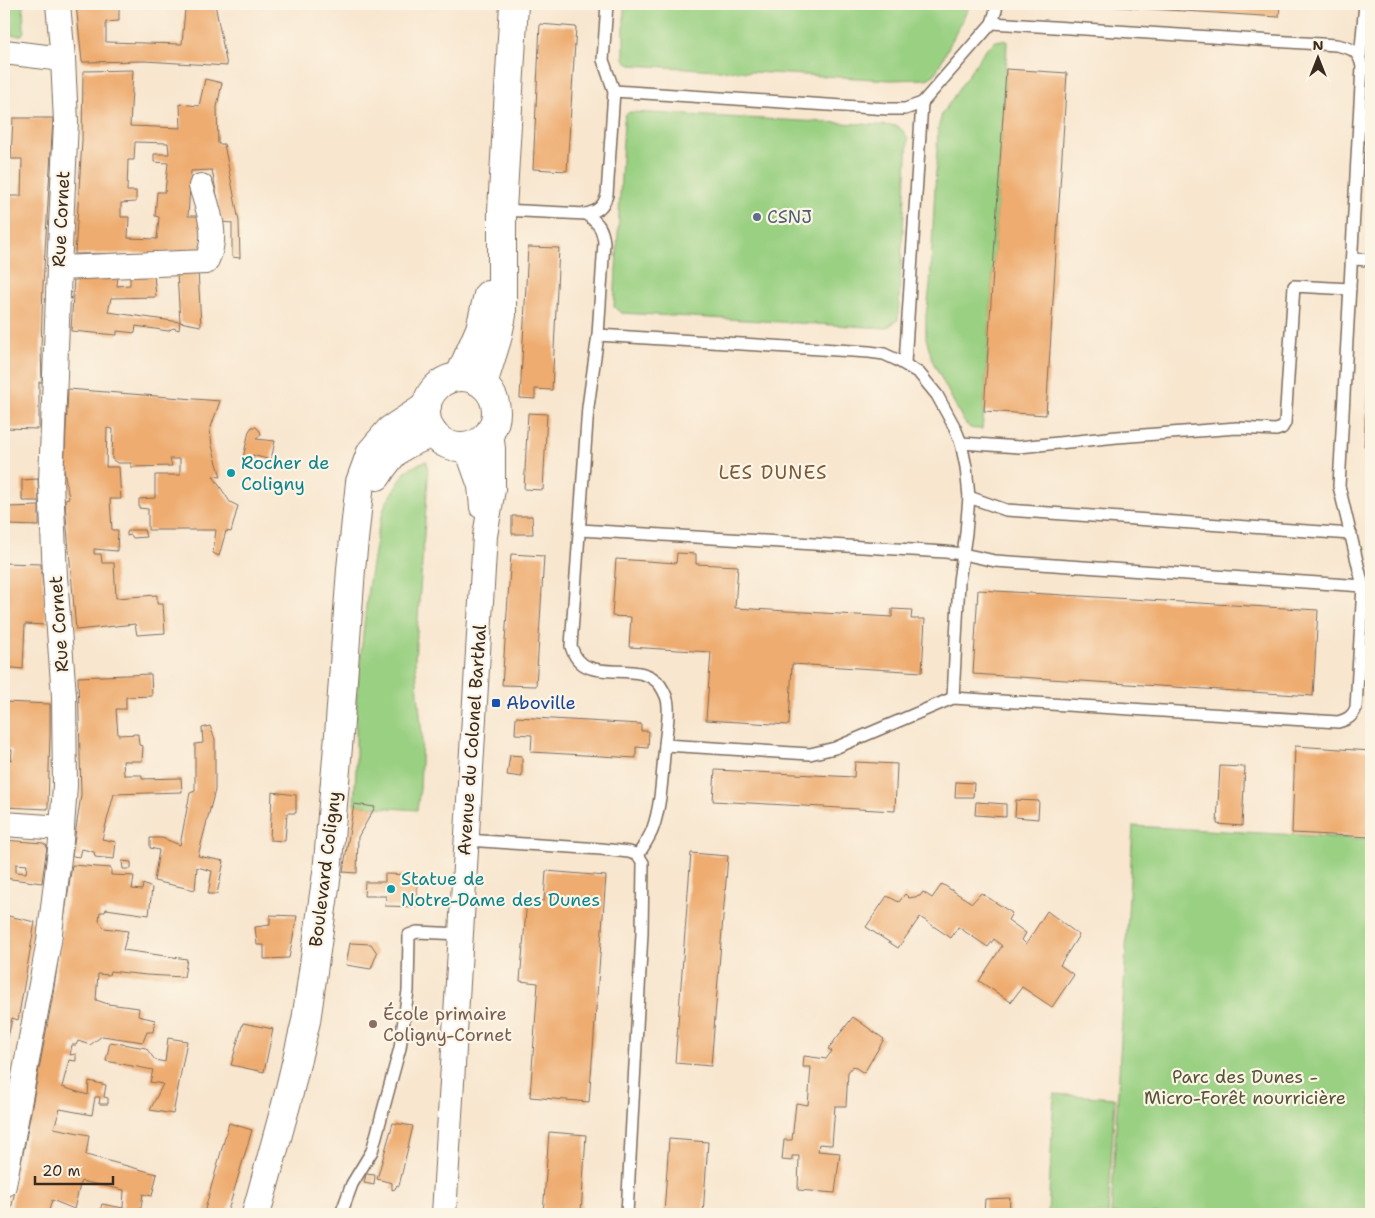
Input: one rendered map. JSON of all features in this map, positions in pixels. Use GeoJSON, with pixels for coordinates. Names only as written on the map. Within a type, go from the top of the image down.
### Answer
{"type":"FeatureCollection","features":[{"type":"Feature","properties":{"kind":"street","name":"Rue Cornet"},"geometry":{"type":"LineString","coordinates":[[4,1185],[49,941],[65,786],[64,696],[55,577],[51,481],[66,122],[58,4]]}},
{"type":"Feature","properties":{"kind":"street"},"geometry":{"type":"LineString","coordinates":[[471,381],[502,210],[514,4]]}},
{"type":"Feature","properties":{"kind":"street"},"geometry":{"type":"LineString","coordinates":[[13,53],[63,58]]}},
{"type":"Feature","properties":{"kind":"street"},"geometry":{"type":"LineString","coordinates":[[59,268],[206,262],[211,252],[212,223],[201,186]]}},
{"type":"Feature","properties":{"kind":"street"},"geometry":{"type":"LineString","coordinates":[[448,380],[471,381],[490,392],[495,401],[497,412],[491,432],[483,440],[472,446],[460,448],[443,442],[432,433],[426,415],[427,406],[430,395],[438,386],[448,380]]}},
{"type":"Feature","properties":{"kind":"street","name":"Boulevard Coligny"},"geometry":{"type":"LineString","coordinates":[[256,1214],[288,1101],[306,1021],[326,883],[360,482],[371,452],[390,430],[427,406]]}},
{"type":"Feature","properties":{"kind":"street","name":"Avenue du Colonel Barthal"},"geometry":{"type":"LineString","coordinates":[[444,1214],[485,536],[493,489],[491,432]]}},
{"type":"Feature","properties":{"kind":"street","name":"Boulevard Coligny"},"geometry":{"type":"LineString","coordinates":[[356,518],[373,482],[395,451],[432,433]]}},
{"type":"Feature","properties":{"kind":"street","name":"Avenue du Colonel Barthal"},"geometry":{"type":"LineString","coordinates":[[460,448],[469,455],[480,486],[485,536]]}},
{"type":"Feature","properties":{"kind":"street"},"geometry":{"type":"LineString","coordinates":[[4,824],[62,828]]}},
{"type":"Feature","properties":{"kind":"lane"},"geometry":{"type":"LineString","coordinates":[[502,210],[586,214],[596,212],[604,205],[607,195],[614,91],[603,60],[607,4]]}},
{"type":"Feature","properties":{"kind":"lane"},"geometry":{"type":"LineString","coordinates":[[614,91],[888,109],[905,108],[922,102],[992,23],[997,4]]}},
{"type":"Feature","properties":{"kind":"lane"},"geometry":{"type":"LineString","coordinates":[[665,745],[810,754],[835,748],[952,698],[1338,722],[1348,719],[1353,715],[1356,708],[1363,586],[1339,486],[1362,67],[1360,58],[1365,4]]}},
{"type":"Feature","properties":{"kind":"lane"},"geometry":{"type":"LineString","coordinates":[[992,23],[1336,45],[1354,51],[1360,58]]}},
{"type":"Feature","properties":{"kind":"lane"},"geometry":{"type":"LineString","coordinates":[[905,363],[922,102]]}},
{"type":"Feature","properties":{"kind":"lane"},"geometry":{"type":"LineString","coordinates":[[586,214],[597,222],[603,231],[604,242],[598,335],[588,407],[571,646],[577,660],[582,664],[599,670],[637,672],[657,682],[665,692],[668,705],[660,798],[653,829],[638,856]]}},
{"type":"Feature","properties":{"kind":"lane"},"geometry":{"type":"LineString","coordinates":[[1352,260],[1371,260]]}},
{"type":"Feature","properties":{"kind":"lane"},"geometry":{"type":"LineString","coordinates":[[961,443],[1019,447],[1228,429],[1276,430],[1282,428],[1285,423],[1294,286],[1350,289]]}},
{"type":"Feature","properties":{"kind":"lane"},"geometry":{"type":"LineString","coordinates":[[598,335],[868,352],[884,354],[905,363],[919,373],[930,386],[955,428],[961,443],[966,467],[969,497],[959,581],[952,698]]}},
{"type":"Feature","properties":{"kind":"lane"},"geometry":{"type":"LineString","coordinates":[[969,497],[1006,510],[1350,534]]}},
{"type":"Feature","properties":{"kind":"lane"},"geometry":{"type":"LineString","coordinates":[[580,530],[963,554],[995,561],[1363,586]]}},
{"type":"Feature","properties":{"kind":"lane"},"geometry":{"type":"LineString","coordinates":[[466,840],[630,852],[638,856],[643,863],[644,879],[627,1214]]}},
{"type":"Feature","properties":{"kind":"lane"},"geometry":{"type":"LineString","coordinates":[[341,1214],[352,1184],[372,1151],[400,1048],[408,990],[409,934],[417,932],[460,934]]}},
{"type":"Feature","properties":{"kind":"green space"},"geometry":{"type":"Polygon","coordinates":[[[4,4],[23,4],[24,31],[22,35],[4,37],[4,4]]]}},
{"type":"Feature","properties":{"kind":"green space"},"geometry":{"type":"Polygon","coordinates":[[[624,4],[970,5],[935,74],[927,79],[891,80],[631,65],[624,58],[624,4]]]}},
{"type":"Feature","properties":{"kind":"green space"},"geometry":{"type":"Polygon","coordinates":[[[996,41],[1007,41],[1006,69],[984,411],[982,429],[975,429],[969,427],[963,420],[933,362],[926,338],[938,129],[942,114],[985,50],[996,41]]]}},
{"type":"Feature","properties":{"kind":"green space"},"geometry":{"type":"Polygon","coordinates":[[[630,112],[898,126],[908,139],[898,320],[886,328],[621,313],[614,307],[624,122],[625,115],[630,112]]]}},
{"type":"Feature","properties":{"kind":"green space"},"geometry":{"type":"Polygon","coordinates":[[[427,461],[428,479],[415,660],[422,736],[420,789],[417,810],[354,804],[356,700],[368,588],[377,534],[385,505],[406,471],[427,461]]]}},
{"type":"Feature","properties":{"kind":"green space","name":"Parc des Dunes - Micro-Forêt nourricière"},"geometry":{"type":"Polygon","coordinates":[[[1133,826],[1371,839],[1369,880],[1371,881],[1371,1214],[1111,1214],[1133,826]]]}},
{"type":"Feature","properties":{"kind":"green space"},"geometry":{"type":"Polygon","coordinates":[[[1054,1094],[1115,1098],[1108,1214],[1048,1214],[1054,1094]]]}},
{"type":"Feature","properties":{"kind":"building"},"geometry":{"type":"Polygon","coordinates":[[[76,4],[215,4],[227,66],[145,61],[82,62],[76,4]],[[119,6],[119,21],[106,22],[106,42],[182,44],[185,9],[119,6]]]}},
{"type":"Feature","properties":{"kind":"building"},"geometry":{"type":"Polygon","coordinates":[[[1089,4],[1280,4],[1279,17],[1089,4]]]}},
{"type":"Feature","properties":{"kind":"building"},"geometry":{"type":"Polygon","coordinates":[[[540,24],[576,27],[567,171],[533,169],[540,24]]]}},
{"type":"Feature","properties":{"kind":"building"},"geometry":{"type":"Polygon","coordinates":[[[1006,69],[1067,73],[1046,415],[984,411],[1006,69]]]}},
{"type":"Feature","properties":{"kind":"building"},"geometry":{"type":"Polygon","coordinates":[[[133,70],[130,126],[181,128],[180,104],[199,106],[205,79],[222,83],[217,107],[218,144],[224,144],[239,221],[240,258],[232,257],[232,223],[222,222],[212,170],[191,171],[188,216],[200,216],[203,252],[75,254],[82,141],[83,71],[133,70]],[[135,142],[134,160],[128,160],[127,191],[136,191],[136,202],[121,203],[121,217],[129,217],[128,238],[157,239],[159,217],[155,216],[157,192],[165,192],[168,163],[154,162],[154,154],[169,154],[168,143],[135,142]]]}},
{"type":"Feature","properties":{"kind":"building"},"geometry":{"type":"Polygon","coordinates":[[[4,108],[8,108],[7,118],[4,118],[4,108]]]}},
{"type":"Feature","properties":{"kind":"building"},"geometry":{"type":"Polygon","coordinates":[[[13,118],[53,118],[43,285],[42,382],[39,382],[39,429],[4,428],[4,196],[21,196],[22,159],[11,159],[13,118]]]}},
{"type":"Feature","properties":{"kind":"building"},"geometry":{"type":"Polygon","coordinates":[[[528,247],[559,248],[552,390],[535,389],[535,399],[520,398],[528,247]]]}},
{"type":"Feature","properties":{"kind":"building"},"geometry":{"type":"Polygon","coordinates":[[[198,270],[201,326],[180,322],[177,274],[198,270]]]}},
{"type":"Feature","properties":{"kind":"building"},"geometry":{"type":"Polygon","coordinates":[[[154,274],[156,297],[111,298],[108,312],[180,322],[179,330],[173,328],[168,331],[136,326],[135,333],[117,331],[117,335],[71,331],[74,278],[118,276],[117,286],[130,285],[130,276],[154,274]]]}},
{"type":"Feature","properties":{"kind":"building"},"geometry":{"type":"Polygon","coordinates":[[[1370,347],[1371,446],[1364,446],[1370,347]]]}},
{"type":"Feature","properties":{"kind":"building"},"geometry":{"type":"Polygon","coordinates":[[[68,389],[220,401],[210,430],[212,446],[221,477],[213,476],[230,502],[238,506],[231,532],[226,531],[219,556],[213,553],[216,530],[148,530],[148,509],[139,508],[139,499],[155,498],[155,475],[180,475],[180,459],[170,459],[172,466],[131,467],[131,463],[117,463],[112,459],[113,429],[107,428],[106,467],[119,467],[121,499],[110,499],[112,530],[118,530],[117,551],[94,549],[94,554],[101,554],[102,563],[114,563],[116,598],[157,595],[157,604],[163,604],[165,633],[137,635],[135,624],[76,630],[65,499],[69,498],[64,470],[68,389]]]}},
{"type":"Feature","properties":{"kind":"building"},"geometry":{"type":"Polygon","coordinates":[[[528,413],[547,414],[543,490],[524,489],[528,413]]]}},
{"type":"Feature","properties":{"kind":"building"},"geometry":{"type":"Polygon","coordinates":[[[252,427],[256,427],[260,431],[261,435],[256,439],[275,441],[271,460],[252,455],[254,460],[251,465],[244,462],[243,458],[249,431],[252,427]]]}},
{"type":"Feature","properties":{"kind":"building"},"geometry":{"type":"Polygon","coordinates":[[[38,479],[39,501],[22,501],[22,480],[38,479]]]}},
{"type":"Feature","properties":{"kind":"building"},"geometry":{"type":"Polygon","coordinates":[[[39,506],[39,526],[8,525],[9,507],[39,506]]]}},
{"type":"Feature","properties":{"kind":"building"},"geometry":{"type":"Polygon","coordinates":[[[512,516],[532,516],[533,534],[512,534],[512,516]]]}},
{"type":"Feature","properties":{"kind":"building"},"geometry":{"type":"Polygon","coordinates":[[[130,530],[144,530],[146,537],[133,538],[131,535],[127,536],[127,532],[130,530]]]}},
{"type":"Feature","properties":{"kind":"building"},"geometry":{"type":"Polygon","coordinates":[[[677,553],[696,554],[696,564],[738,566],[735,608],[892,617],[892,609],[912,610],[911,619],[925,619],[922,672],[792,664],[789,725],[706,720],[711,652],[629,647],[631,617],[612,616],[616,559],[676,563],[677,553]]]}},
{"type":"Feature","properties":{"kind":"building"},"geometry":{"type":"Polygon","coordinates":[[[511,554],[544,556],[536,686],[502,685],[511,554]]]}},
{"type":"Feature","properties":{"kind":"building"},"geometry":{"type":"Polygon","coordinates":[[[4,563],[41,564],[47,625],[25,624],[23,669],[4,667],[4,623],[9,623],[8,601],[4,601],[4,563]]]}},
{"type":"Feature","properties":{"kind":"building"},"geometry":{"type":"Polygon","coordinates":[[[978,590],[1318,610],[1313,696],[973,674],[978,590]]]}},
{"type":"Feature","properties":{"kind":"building"},"geometry":{"type":"Polygon","coordinates":[[[151,674],[152,696],[126,697],[126,709],[116,709],[118,735],[138,734],[139,745],[143,746],[142,761],[123,761],[124,775],[142,775],[142,779],[181,778],[182,792],[114,794],[102,839],[116,842],[114,859],[95,857],[94,852],[82,849],[80,857],[72,856],[81,795],[78,677],[151,674]]]}},
{"type":"Feature","properties":{"kind":"building"},"geometry":{"type":"Polygon","coordinates":[[[4,702],[50,704],[48,809],[4,807],[4,796],[7,797],[7,759],[11,760],[12,750],[4,749],[4,702]]]}},
{"type":"Feature","properties":{"kind":"building"},"geometry":{"type":"Polygon","coordinates":[[[516,717],[641,724],[641,731],[649,731],[648,748],[636,747],[636,758],[531,752],[532,735],[515,734],[516,717]]]}},
{"type":"Feature","properties":{"kind":"building"},"geometry":{"type":"Polygon","coordinates":[[[210,726],[215,739],[215,790],[198,856],[224,861],[217,894],[208,894],[212,871],[197,867],[195,890],[154,881],[159,850],[150,848],[150,838],[162,838],[180,845],[190,793],[195,791],[195,744],[203,743],[202,728],[210,726]]]}},
{"type":"Feature","properties":{"kind":"building"},"geometry":{"type":"Polygon","coordinates":[[[1295,746],[1371,751],[1371,837],[1292,833],[1295,746]]]}},
{"type":"Feature","properties":{"kind":"building"},"geometry":{"type":"Polygon","coordinates":[[[510,755],[522,756],[522,777],[507,775],[510,755]]]}},
{"type":"Feature","properties":{"kind":"building"},"geometry":{"type":"Polygon","coordinates":[[[855,762],[897,764],[895,811],[713,801],[715,770],[854,777],[855,762]]]}},
{"type":"Feature","properties":{"kind":"building"},"geometry":{"type":"Polygon","coordinates":[[[1220,766],[1245,767],[1242,826],[1217,824],[1220,766]]]}},
{"type":"Feature","properties":{"kind":"building"},"geometry":{"type":"Polygon","coordinates":[[[956,782],[974,783],[973,797],[955,797],[956,782]]]}},
{"type":"Feature","properties":{"kind":"building"},"geometry":{"type":"Polygon","coordinates":[[[272,792],[296,795],[296,813],[287,813],[285,841],[270,840],[272,792]]]}},
{"type":"Feature","properties":{"kind":"building"},"geometry":{"type":"Polygon","coordinates":[[[1016,800],[1039,801],[1038,819],[1015,817],[1016,800]]]}},
{"type":"Feature","properties":{"kind":"building"},"geometry":{"type":"Polygon","coordinates":[[[976,802],[1006,804],[1006,817],[975,815],[976,802]]]}},
{"type":"Feature","properties":{"kind":"building"},"geometry":{"type":"Polygon","coordinates":[[[354,804],[375,807],[358,837],[357,873],[343,872],[354,804]]]}},
{"type":"Feature","properties":{"kind":"building"},"geometry":{"type":"Polygon","coordinates":[[[4,840],[43,843],[47,846],[42,883],[4,878],[4,840]],[[16,864],[16,872],[26,873],[27,865],[16,864]]]}},
{"type":"Feature","properties":{"kind":"building"},"geometry":{"type":"Polygon","coordinates":[[[691,853],[728,856],[711,1066],[675,1063],[691,853]]]}},
{"type":"Feature","properties":{"kind":"building"},"geometry":{"type":"Polygon","coordinates":[[[122,861],[131,862],[131,869],[123,869],[122,861]]]}},
{"type":"Feature","properties":{"kind":"building"},"geometry":{"type":"Polygon","coordinates":[[[72,865],[111,868],[111,875],[134,876],[132,889],[142,890],[143,884],[152,888],[149,915],[106,909],[105,912],[100,912],[99,921],[104,928],[128,931],[123,950],[187,959],[184,977],[110,971],[109,975],[98,974],[96,1000],[108,1004],[139,1008],[138,1016],[155,1020],[153,1032],[147,1032],[143,1042],[102,1036],[90,1045],[78,1041],[76,1045],[72,1045],[70,1055],[76,1054],[76,1061],[69,1060],[62,1087],[88,1095],[89,1081],[106,1085],[104,1097],[108,1098],[108,1104],[99,1104],[100,1097],[95,1097],[92,1115],[60,1109],[54,1128],[89,1135],[86,1155],[157,1174],[152,1196],[143,1194],[140,1214],[99,1214],[102,1204],[123,1208],[124,1190],[81,1181],[74,1209],[52,1200],[48,1214],[10,1214],[53,994],[72,865]]]}},
{"type":"Feature","properties":{"kind":"building"},"geometry":{"type":"Polygon","coordinates":[[[546,871],[606,876],[589,1102],[530,1097],[538,983],[520,981],[527,899],[544,901],[546,871]]]}},
{"type":"Feature","properties":{"kind":"building","name":"Statue de Notre-Dame des Dunes"},"geometry":{"type":"Polygon","coordinates":[[[385,874],[417,875],[417,907],[385,906],[386,896],[364,896],[365,882],[385,882],[385,874]]]}},
{"type":"Feature","properties":{"kind":"building"},"geometry":{"type":"Polygon","coordinates":[[[942,884],[972,903],[981,893],[1012,913],[1008,920],[1026,933],[1022,940],[1026,944],[1047,911],[1079,935],[1060,965],[1074,975],[1052,1007],[1022,987],[1011,1002],[979,981],[1002,946],[994,939],[988,947],[958,927],[951,938],[920,917],[898,948],[866,927],[887,896],[899,902],[905,894],[909,898],[920,896],[923,892],[932,898],[942,884]]]}},
{"type":"Feature","properties":{"kind":"building"},"geometry":{"type":"Polygon","coordinates":[[[4,915],[35,922],[18,1020],[12,1018],[8,1038],[4,1037],[4,915]]]}},
{"type":"Feature","properties":{"kind":"building"},"geometry":{"type":"Polygon","coordinates":[[[270,915],[297,916],[289,958],[264,959],[264,945],[257,945],[255,927],[270,925],[270,915]]]}},
{"type":"Feature","properties":{"kind":"building"},"geometry":{"type":"Polygon","coordinates":[[[350,943],[371,944],[377,953],[371,969],[346,965],[350,943]]]}},
{"type":"Feature","properties":{"kind":"building"},"geometry":{"type":"Polygon","coordinates":[[[853,1017],[884,1039],[864,1073],[853,1066],[848,1072],[846,1106],[835,1106],[832,1145],[819,1144],[818,1151],[840,1153],[835,1193],[798,1190],[799,1156],[792,1156],[792,1161],[782,1160],[784,1140],[792,1140],[796,1103],[808,1105],[811,1067],[803,1067],[804,1056],[826,1059],[832,1051],[828,1049],[853,1017]]]}},
{"type":"Feature","properties":{"kind":"building"},"geometry":{"type":"Polygon","coordinates":[[[243,1023],[273,1029],[264,1072],[231,1065],[243,1023]]]}},
{"type":"Feature","properties":{"kind":"building"},"geometry":{"type":"Polygon","coordinates":[[[168,1038],[187,1041],[173,1114],[150,1110],[163,1084],[150,1082],[153,1070],[106,1061],[110,1042],[146,1048],[155,1060],[165,1062],[168,1038]]]}},
{"type":"Feature","properties":{"kind":"building"},"geometry":{"type":"Polygon","coordinates":[[[229,1123],[252,1130],[227,1214],[200,1214],[201,1212],[204,1213],[229,1123]]]}},
{"type":"Feature","properties":{"kind":"building"},"geometry":{"type":"Polygon","coordinates":[[[393,1123],[413,1126],[399,1186],[397,1185],[392,1190],[392,1183],[377,1179],[393,1123]]]}},
{"type":"Feature","properties":{"kind":"building"},"geometry":{"type":"Polygon","coordinates":[[[549,1132],[586,1135],[581,1214],[543,1214],[549,1132]]]}},
{"type":"Feature","properties":{"kind":"building"},"geometry":{"type":"Polygon","coordinates":[[[669,1139],[708,1142],[703,1214],[664,1214],[669,1139]]]}},
{"type":"Feature","properties":{"kind":"building"},"geometry":{"type":"Polygon","coordinates":[[[366,1174],[375,1175],[374,1185],[364,1183],[366,1174]]]}},
{"type":"Feature","properties":{"kind":"building"},"geometry":{"type":"Polygon","coordinates":[[[1010,1198],[1009,1214],[984,1214],[985,1199],[1010,1198]]]}},
{"type":"Feature","properties":{"kind":"place","name":"CSNJ"},"geometry":{"type":"Point","coordinates":[757,217]}},
{"type":"Feature","properties":{"kind":"place","name":"Rocher de Coligny"},"geometry":{"type":"Point","coordinates":[231,473]}},
{"type":"Feature","properties":{"kind":"place","name":"Aboville"},"geometry":{"type":"Point","coordinates":[496,703]}},
{"type":"Feature","properties":{"kind":"place","name":"Statue de Notre-Dame des Dunes"},"geometry":{"type":"Point","coordinates":[391,889]}},
{"type":"Feature","properties":{"kind":"place","name":"École primaire Coligny-Cornet"},"geometry":{"type":"Point","coordinates":[373,1024]}},
{"type":"Feature","properties":{"kind":"district","name":"LES DUNES"},"geometry":{"type":"Point","coordinates":[773,472]}}]}
